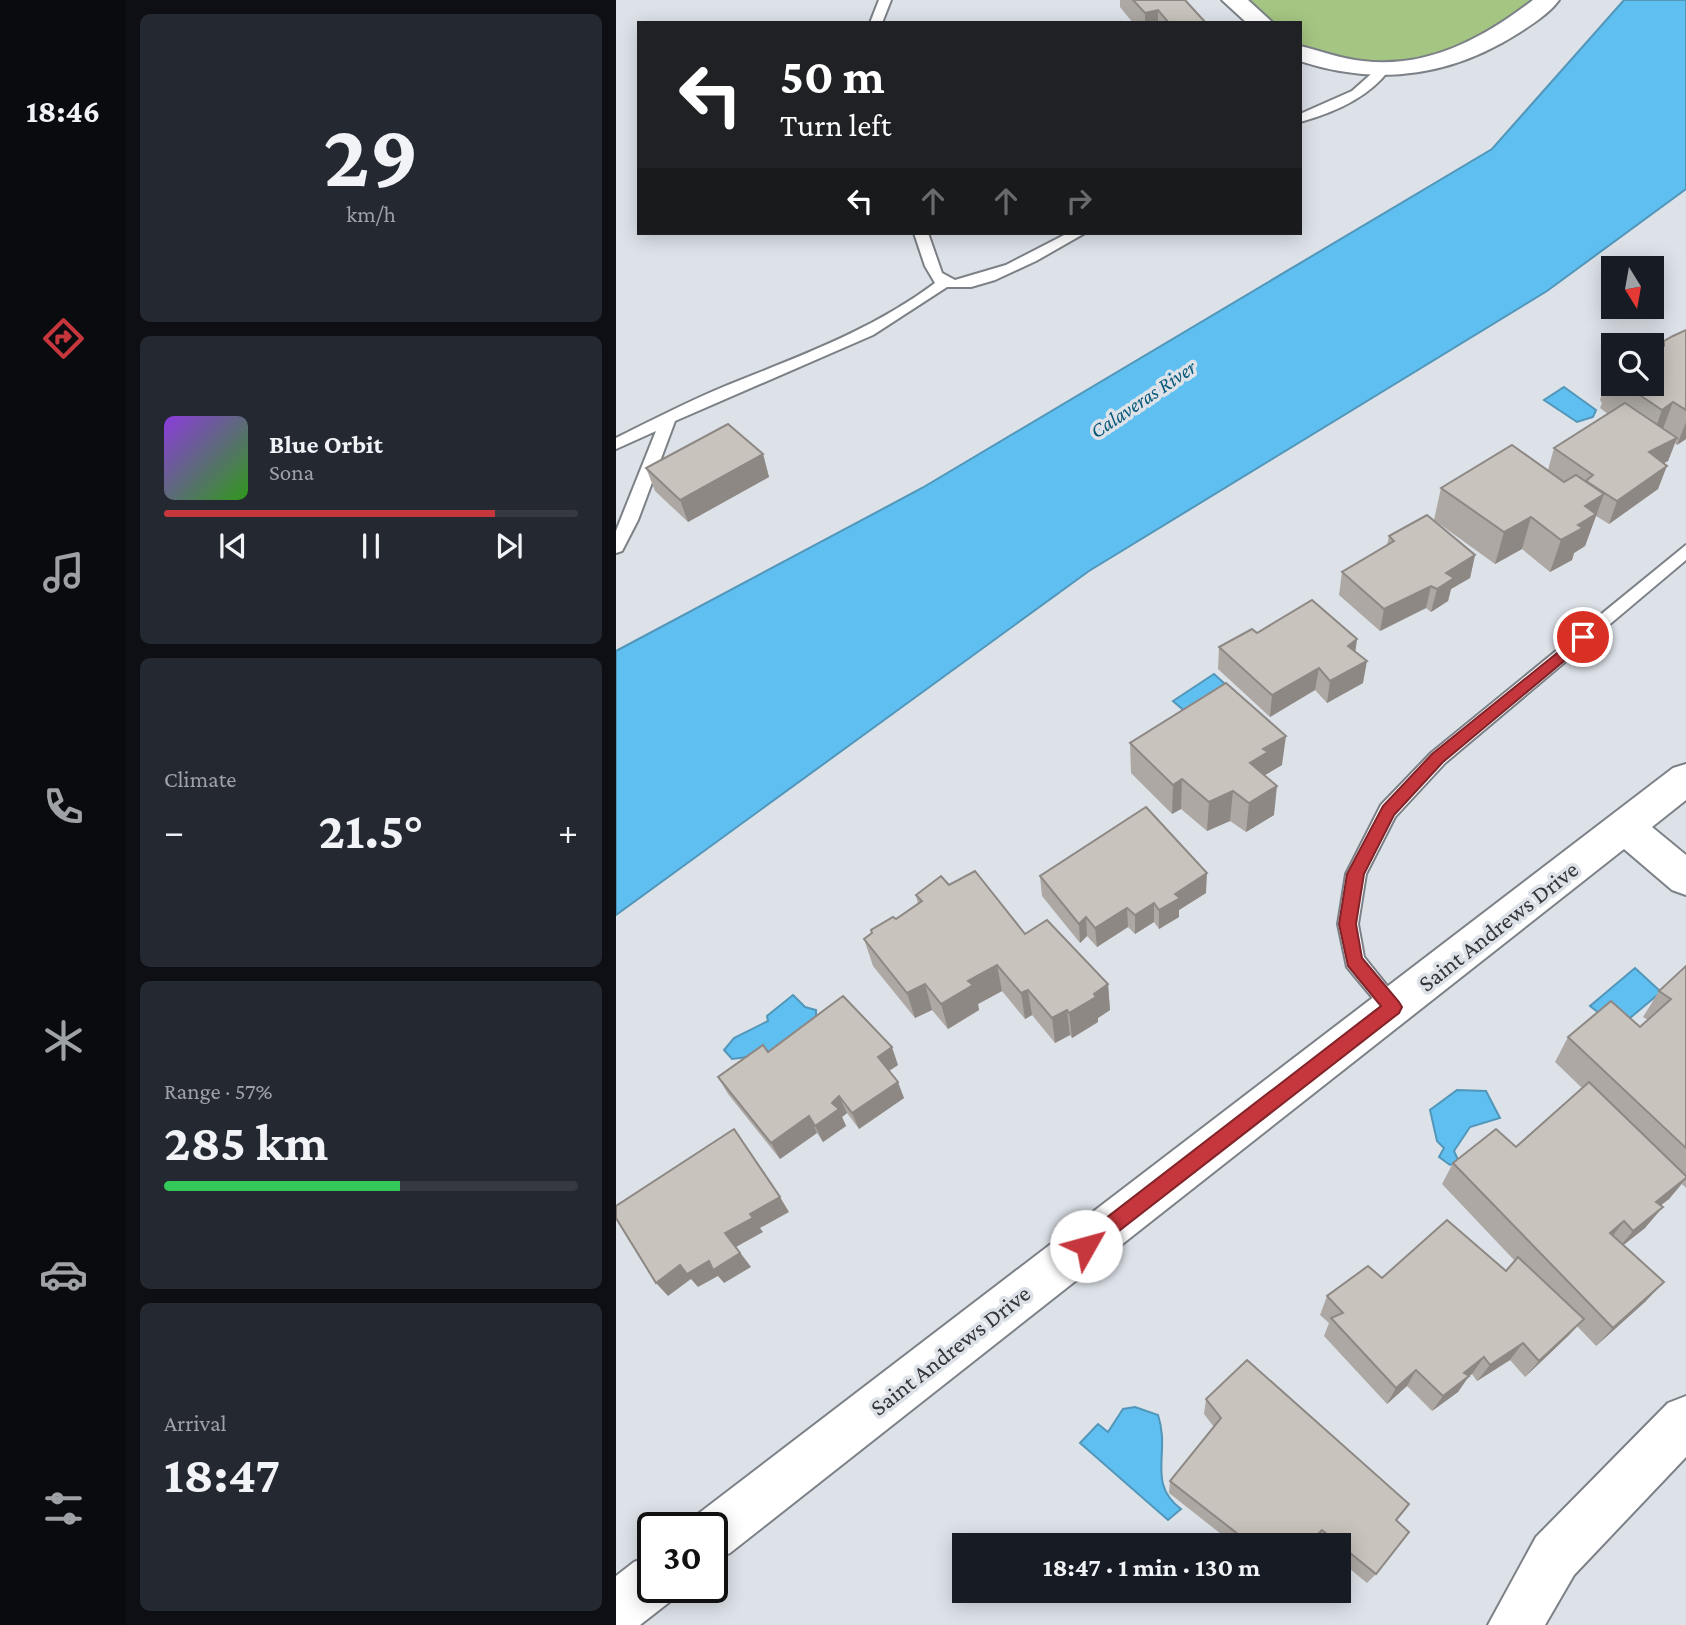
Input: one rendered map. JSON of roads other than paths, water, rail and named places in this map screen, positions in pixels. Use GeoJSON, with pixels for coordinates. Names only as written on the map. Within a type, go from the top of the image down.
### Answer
{"type":"FeatureCollection","features":[{"type":"Feature","properties":{"kind":"street"},"geometry":{"type":"LineString","coordinates":[[1234,0],[1259,21]]}},
{"type":"Feature","properties":{"kind":"street"},"geometry":{"type":"LineString","coordinates":[[1302,53],[1328,64],[1355,70],[1405,70],[1463,53],[1515,25],[1547,0]]}},
{"type":"Feature","properties":{"kind":"street","name":"Saint Andrews Drive"},"geometry":{"type":"LineString","coordinates":[[728,1523],[1686,779]]}},
{"type":"Feature","properties":{"kind":"street"},"geometry":{"type":"LineString","coordinates":[[1625,827],[1686,878]]}},
{"type":"Feature","properties":{"kind":"street"},"geometry":{"type":"LineString","coordinates":[[1515,1625],[1555,1556],[1686,1421]]}},
{"type":"Feature","properties":{"kind":"street"},"geometry":{"type":"LineString","coordinates":[[616,1610],[637,1594]]}},
{"type":"Feature","properties":{"kind":"lane"},"geometry":{"type":"LineString","coordinates":[[877,21],[885,0]]}},
{"type":"Feature","properties":{"kind":"lane"},"geometry":{"type":"LineString","coordinates":[[1302,117],[1356,93],[1375,81],[1383,70]]}},
{"type":"Feature","properties":{"kind":"lane"},"geometry":{"type":"LineString","coordinates":[[922,235],[936,275],[944,283],[955,285],[978,280],[1014,266],[1074,235]]}},
{"type":"Feature","properties":{"kind":"lane"},"geometry":{"type":"LineString","coordinates":[[616,444],[724,393],[850,341],[915,307],[944,283]]}},
{"type":"Feature","properties":{"kind":"lane"},"geometry":{"type":"LineString","coordinates":[[616,547],[630,520],[668,420]]}},
{"type":"Feature","properties":{"kind":"lane"},"geometry":{"type":"LineString","coordinates":[[1393,1007],[1354,961],[1348,924],[1356,874],[1388,811],[1438,758],[1686,551]]}},
{"type":"Feature","properties":{"kind":"water","name":"Calaveras River"},"geometry":{"type":"Polygon","coordinates":[[[1624,0],[1686,0],[1686,189],[1547,291],[1089,571],[616,915],[616,651],[922,488],[1492,149],[1624,0]]]}},
{"type":"Feature","properties":{"kind":"water"},"geometry":{"type":"Polygon","coordinates":[[[1564,387],[1596,410],[1593,417],[1577,422],[1544,400],[1564,387]]]}},
{"type":"Feature","properties":{"kind":"water"},"geometry":{"type":"Polygon","coordinates":[[[1214,674],[1237,695],[1197,722],[1173,701],[1214,674]]]}},
{"type":"Feature","properties":{"kind":"water"},"geometry":{"type":"Polygon","coordinates":[[[1635,968],[1661,992],[1618,1028],[1590,1006],[1635,968]]]}},
{"type":"Feature","properties":{"kind":"water"},"geometry":{"type":"Polygon","coordinates":[[[793,995],[805,1007],[816,1010],[816,1020],[771,1054],[732,1059],[724,1050],[734,1038],[768,1021],[767,1016],[793,995]]]}},
{"type":"Feature","properties":{"kind":"water"},"geometry":{"type":"Polygon","coordinates":[[[1457,1090],[1486,1091],[1500,1118],[1470,1127],[1454,1151],[1459,1162],[1450,1165],[1439,1157],[1444,1148],[1437,1141],[1430,1110],[1457,1090]]]}},
{"type":"Feature","properties":{"kind":"water"},"geometry":{"type":"Polygon","coordinates":[[[1135,1407],[1158,1415],[1164,1489],[1181,1509],[1168,1520],[1080,1443],[1098,1424],[1108,1432],[1123,1409],[1135,1407]]]}}]}
